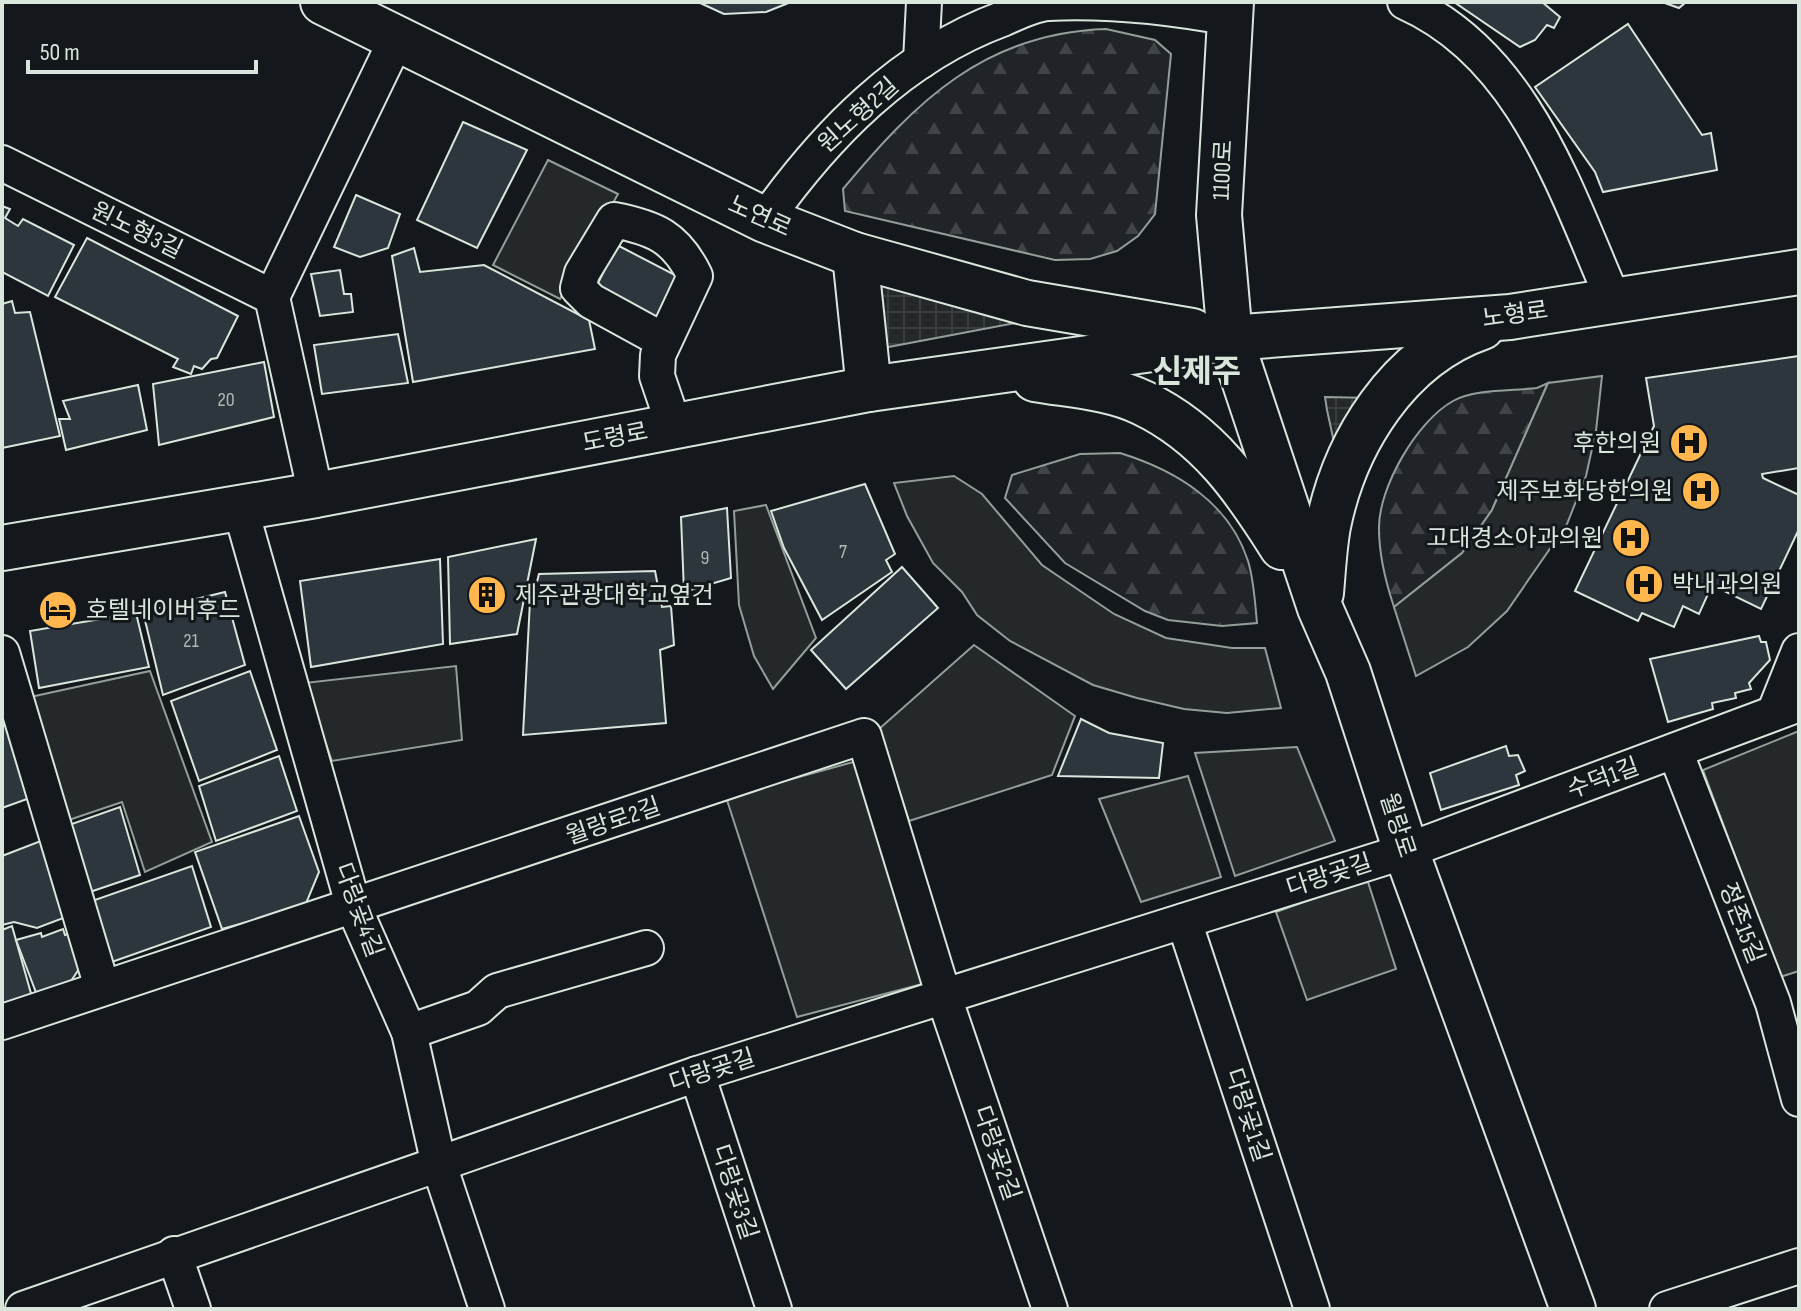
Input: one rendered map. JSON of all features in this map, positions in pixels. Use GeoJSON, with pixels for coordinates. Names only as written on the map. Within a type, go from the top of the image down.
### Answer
{"type":"FeatureCollection","features":[{"type":"Feature","properties":{"kind":"main road","name":"노연로"},"geometry":{"type":"LineString","coordinates":[[323,2],[765,220],[855,255],[1027,303],[1230,338]]}},
{"type":"Feature","properties":{"kind":"main road","name":"1100로"},"geometry":{"type":"LineString","coordinates":[[1230,10],[1219,215],[1230,338]]}},
{"type":"Feature","properties":{"kind":"main road"},"geometry":{"type":"LineString","coordinates":[[855,255],[869,389]]}},
{"type":"Feature","properties":{"kind":"main road","name":"노형로"},"geometry":{"type":"LineString","coordinates":[[1230,338],[1510,317],[1799,272]]}},
{"type":"Feature","properties":{"kind":"main road"},"geometry":{"type":"LineString","coordinates":[[1320,608],[1328,527],[1345,470],[1387,394],[1434,349],[1460,334],[1510,317]]}},
{"type":"Feature","properties":{"kind":"main road","name":"도령로"},"geometry":{"type":"LineString","coordinates":[[2,548],[316,495],[869,389],[1230,338]]}},
{"type":"Feature","properties":{"kind":"main road","name":"월랑로"},"geometry":{"type":"LineString","coordinates":[[1230,338],[1320,608],[1348,672],[1406,851],[1573,1309]]}},
{"type":"Feature","properties":{"kind":"main road"},"geometry":{"type":"LineString","coordinates":[[989,373],[1085,387],[1141,401],[1194,433],[1241,481],[1320,608]]}},
{"type":"Feature","properties":{"kind":"street","name":"원노형2길"},"geometry":{"type":"LineString","coordinates":[[765,220],[807,161],[858,109],[921,61],[924,2]]}},
{"type":"Feature","properties":{"kind":"street"},"geometry":{"type":"LineString","coordinates":[[921,61],[964,33],[1046,2],[1230,10]]}},
{"type":"Feature","properties":{"kind":"street"},"geometry":{"type":"LineString","coordinates":[[1405,2],[1425,11],[1472,47],[1511,90],[1540,134],[1613,299]]}},
{"type":"Feature","properties":{"kind":"street"},"geometry":{"type":"LineString","coordinates":[[316,495],[272,297],[396,40]]}},
{"type":"Feature","properties":{"kind":"street","name":"원노형3길"},"geometry":{"type":"LineString","coordinates":[[2,163],[272,297]]}},
{"type":"Feature","properties":{"kind":"street"},"geometry":{"type":"LineString","coordinates":[[664,341],[658,355],[657,376],[674,426]]}},
{"type":"Feature","properties":{"kind":"street","name":"다랑곶4길"},"geometry":{"type":"LineString","coordinates":[[240,507],[354,908],[409,1032],[439,1165],[487,1309]]}},
{"type":"Feature","properties":{"kind":"street"},"geometry":{"type":"LineString","coordinates":[[1787,708],[1799,651]]}},
{"type":"Feature","properties":{"kind":"street"},"geometry":{"type":"LineString","coordinates":[[2,653],[102,987]]}},
{"type":"Feature","properties":{"kind":"street","name":"수덕1길"},"geometry":{"type":"LineString","coordinates":[[1406,851],[1787,708]]}},
{"type":"Feature","properties":{"kind":"street","name":"월랑로2길"},"geometry":{"type":"LineString","coordinates":[[2,1022],[102,987],[354,908],[864,736],[944,997]]}},
{"type":"Feature","properties":{"kind":"street","name":"정존15길"},"geometry":{"type":"LineString","coordinates":[[1675,751],[1786,999],[1799,1099]]}},
{"type":"Feature","properties":{"kind":"street","name":"다랑곶길"},"geometry":{"type":"LineString","coordinates":[[23,1309],[697,1074],[1406,851]]}},
{"type":"Feature","properties":{"kind":"street","name":"다랑곶1길"},"geometry":{"type":"LineString","coordinates":[[1184,921],[1312,1309]]}},
{"type":"Feature","properties":{"kind":"street"},"geometry":{"type":"LineString","coordinates":[[409,1032],[478,1008],[497,991],[646,948]]}},
{"type":"Feature","properties":{"kind":"street","name":"다랑곶2길"},"geometry":{"type":"LineString","coordinates":[[944,997],[1050,1309]]}},
{"type":"Feature","properties":{"kind":"street","name":"다랑곶3길"},"geometry":{"type":"LineString","coordinates":[[697,1074],[774,1309]]}},
{"type":"Feature","properties":{"kind":"street"},"geometry":{"type":"LineString","coordinates":[[174,1254],[193,1309]]}},
{"type":"Feature","properties":{"kind":"street"},"geometry":{"type":"LineString","coordinates":[[1667,1309],[1799,1266]]}},
{"type":"Feature","properties":{"kind":"green space"},"geometry":{"type":"Polygon","coordinates":[[[1106,29],[1155,40],[1171,54],[1155,214],[1138,236],[1117,251],[1090,259],[1055,260],[845,211],[843,189],[898,127],[956,78],[989,58],[1024,43],[1063,33],[1106,29]]]}},
{"type":"Feature","properties":{"kind":"green space"},"geometry":{"type":"Polygon","coordinates":[[[1548,383],[1492,510],[1462,553],[1394,607],[1382,559],[1380,513],[1392,476],[1414,439],[1439,411],[1462,397],[1482,392],[1537,388],[1548,383]]]}},
{"type":"Feature","properties":{"kind":"green space"},"geometry":{"type":"Polygon","coordinates":[[[1120,453],[1180,479],[1214,505],[1228,522],[1248,561],[1257,623],[1222,626],[1168,620],[1145,611],[1065,563],[1005,498],[1012,475],[1080,454],[1120,453]]]}},
{"type":"Feature","properties":{"kind":"shaded area"},"geometry":{"type":"Polygon","coordinates":[[[548,160],[618,194],[560,299],[493,265],[548,160]]]}},
{"type":"Feature","properties":{"kind":"shaded area"},"geometry":{"type":"Polygon","coordinates":[[[867,277],[1037,319],[883,348],[867,277]]]}},
{"type":"Feature","properties":{"kind":"shaded area"},"geometry":{"type":"Polygon","coordinates":[[[1602,376],[1596,431],[1586,476],[1567,524],[1507,611],[1468,647],[1416,676],[1394,607],[1462,553],[1492,510],[1548,383],[1602,376]]]}},
{"type":"Feature","properties":{"kind":"shaded area"},"geometry":{"type":"Polygon","coordinates":[[[1325,397],[1373,398],[1337,456],[1327,410],[1325,397]]]}},
{"type":"Feature","properties":{"kind":"shaded area"},"geometry":{"type":"Polygon","coordinates":[[[954,476],[982,494],[1042,565],[1114,614],[1166,638],[1232,648],[1265,648],[1281,708],[1227,713],[1184,709],[1137,698],[1093,685],[1010,641],[977,615],[962,592],[933,563],[907,516],[894,483],[954,476]]]}},
{"type":"Feature","properties":{"kind":"shaded area"},"geometry":{"type":"Polygon","coordinates":[[[766,505],[816,638],[773,689],[754,656],[739,605],[734,511],[766,505]]]}},
{"type":"Feature","properties":{"kind":"shaded area"},"geometry":{"type":"Polygon","coordinates":[[[974,645],[1075,716],[1052,775],[909,821],[879,729],[974,645]]]}},
{"type":"Feature","properties":{"kind":"shaded area"},"geometry":{"type":"Polygon","coordinates":[[[456,666],[462,740],[332,761],[304,683],[456,666]]]}},
{"type":"Feature","properties":{"kind":"shaded area"},"geometry":{"type":"Polygon","coordinates":[[[150,671],[212,842],[145,872],[122,802],[60,823],[21,699],[150,671]]]}},
{"type":"Feature","properties":{"kind":"shaded area"},"geometry":{"type":"Polygon","coordinates":[[[1799,731],[1799,971],[1780,977],[1703,770],[1799,731]]]}},
{"type":"Feature","properties":{"kind":"shaded area"},"geometry":{"type":"Polygon","coordinates":[[[1297,747],[1335,841],[1235,876],[1195,753],[1297,747]]]}},
{"type":"Feature","properties":{"kind":"shaded area"},"geometry":{"type":"Polygon","coordinates":[[[857,761],[926,983],[797,1017],[726,797],[857,761]]]}},
{"type":"Feature","properties":{"kind":"shaded area"},"geometry":{"type":"Polygon","coordinates":[[[1188,776],[1221,877],[1141,902],[1099,799],[1188,776]]]}},
{"type":"Feature","properties":{"kind":"shaded area"},"geometry":{"type":"Polygon","coordinates":[[[1367,879],[1396,969],[1307,1000],[1276,912],[1367,879]]]}},
{"type":"Feature","properties":{"kind":"building"},"geometry":{"type":"Polygon","coordinates":[[[698,2],[791,2],[766,12],[724,14],[698,2]]]}},
{"type":"Feature","properties":{"kind":"building"},"geometry":{"type":"Polygon","coordinates":[[[1454,2],[1542,2],[1560,17],[1554,28],[1547,25],[1535,40],[1520,47],[1454,2]]]}},
{"type":"Feature","properties":{"kind":"building"},"geometry":{"type":"Polygon","coordinates":[[[1662,2],[1686,2],[1679,8],[1662,2]]]}},
{"type":"Feature","properties":{"kind":"building"},"geometry":{"type":"Polygon","coordinates":[[[1628,24],[1702,135],[1711,133],[1717,170],[1603,192],[1595,172],[1535,87],[1628,24]]]}},
{"type":"Feature","properties":{"kind":"building"},"geometry":{"type":"Polygon","coordinates":[[[463,122],[527,150],[477,248],[417,220],[463,122]]]}},
{"type":"Feature","properties":{"kind":"building"},"geometry":{"type":"Polygon","coordinates":[[[356,195],[400,214],[388,248],[360,257],[334,247],[356,195]]]}},
{"type":"Feature","properties":{"kind":"building"},"geometry":{"type":"Polygon","coordinates":[[[2,206],[10,209],[5,218],[18,226],[23,219],[74,245],[48,296],[2,272],[2,206]]]}},
{"type":"Feature","properties":{"kind":"building"},"geometry":{"type":"Polygon","coordinates":[[[87,238],[238,316],[217,358],[211,359],[202,369],[194,366],[191,374],[173,367],[178,359],[55,297],[87,238]]]}},
{"type":"Feature","properties":{"kind":"building"},"geometry":{"type":"Polygon","coordinates":[[[617,245],[698,287],[676,331],[595,289],[617,245]]]}},
{"type":"Feature","properties":{"kind":"building"},"geometry":{"type":"Polygon","coordinates":[[[414,248],[420,272],[484,265],[589,320],[595,349],[413,382],[392,256],[414,248]]]}},
{"type":"Feature","properties":{"kind":"building"},"geometry":{"type":"Polygon","coordinates":[[[340,270],[344,294],[351,294],[353,312],[320,316],[311,274],[340,270]]]}},
{"type":"Feature","properties":{"kind":"building"},"geometry":{"type":"Polygon","coordinates":[[[12,301],[15,313],[30,312],[60,436],[2,448],[2,304],[12,301]]]}},
{"type":"Feature","properties":{"kind":"building"},"geometry":{"type":"Polygon","coordinates":[[[398,334],[408,383],[322,394],[314,345],[398,334]]]}},
{"type":"Feature","properties":{"kind":"building"},"geometry":{"type":"Polygon","coordinates":[[[1799,356],[1799,468],[1762,474],[1763,478],[1799,495],[1799,529],[1761,609],[1712,585],[1699,614],[1683,606],[1674,627],[1642,613],[1638,621],[1575,591],[1654,426],[1646,378],[1799,356]]]}},
{"type":"Feature","properties":{"kind":"building"},"geometry":{"type":"Polygon","coordinates":[[[264,362],[274,417],[159,445],[153,384],[264,362]]]}},
{"type":"Feature","properties":{"kind":"building"},"geometry":{"type":"Polygon","coordinates":[[[138,385],[147,430],[66,450],[59,419],[70,419],[63,401],[138,385]]]}},
{"type":"Feature","properties":{"kind":"building"},"geometry":{"type":"Polygon","coordinates":[[[865,484],[895,554],[886,560],[892,572],[822,620],[784,548],[771,511],[865,484]]]}},
{"type":"Feature","properties":{"kind":"building"},"geometry":{"type":"Polygon","coordinates":[[[727,508],[731,578],[684,592],[681,517],[727,508]]]}},
{"type":"Feature","properties":{"kind":"building","name":"제주관광대학교옆건"},"geometry":{"type":"Polygon","coordinates":[[[536,539],[517,634],[450,644],[448,557],[536,539]]]}},
{"type":"Feature","properties":{"kind":"building"},"geometry":{"type":"Polygon","coordinates":[[[440,559],[443,644],[311,667],[300,581],[440,559]]]}},
{"type":"Feature","properties":{"kind":"building"},"geometry":{"type":"Polygon","coordinates":[[[902,567],[938,608],[846,689],[811,650],[902,567]]]}},
{"type":"Feature","properties":{"kind":"building"},"geometry":{"type":"Polygon","coordinates":[[[655,571],[662,607],[671,606],[674,645],[660,650],[666,723],[523,735],[531,582],[537,582],[539,574],[655,571]]]}},
{"type":"Feature","properties":{"kind":"building"},"geometry":{"type":"Polygon","coordinates":[[[225,592],[245,665],[163,695],[143,612],[225,592]]]}},
{"type":"Feature","properties":{"kind":"building"},"geometry":{"type":"Polygon","coordinates":[[[136,613],[149,667],[39,688],[30,631],[136,613]]]}},
{"type":"Feature","properties":{"kind":"building"},"geometry":{"type":"Polygon","coordinates":[[[1759,636],[1761,642],[1766,642],[1770,660],[1749,683],[1751,689],[1735,693],[1736,698],[1712,703],[1713,709],[1668,722],[1650,659],[1759,636]]]}},
{"type":"Feature","properties":{"kind":"building"},"geometry":{"type":"Polygon","coordinates":[[[250,671],[277,750],[199,781],[171,701],[250,671]]]}},
{"type":"Feature","properties":{"kind":"building"},"geometry":{"type":"Polygon","coordinates":[[[2,712],[30,798],[2,808],[2,712]]]}},
{"type":"Feature","properties":{"kind":"building"},"geometry":{"type":"Polygon","coordinates":[[[1081,719],[1109,733],[1163,743],[1159,778],[1058,776],[1081,719]]]}},
{"type":"Feature","properties":{"kind":"building"},"geometry":{"type":"Polygon","coordinates":[[[1506,746],[1509,756],[1518,755],[1525,771],[1516,775],[1519,785],[1441,810],[1430,773],[1506,746]]]}},
{"type":"Feature","properties":{"kind":"building"},"geometry":{"type":"Polygon","coordinates":[[[279,756],[297,811],[216,841],[199,786],[279,756]]]}},
{"type":"Feature","properties":{"kind":"building"},"geometry":{"type":"Polygon","coordinates":[[[120,807],[140,875],[87,893],[66,826],[120,807]]]}},
{"type":"Feature","properties":{"kind":"building"},"geometry":{"type":"Polygon","coordinates":[[[299,816],[319,872],[305,906],[222,929],[195,852],[299,816]]]}},
{"type":"Feature","properties":{"kind":"building"},"geometry":{"type":"Polygon","coordinates":[[[51,837],[74,914],[37,928],[14,922],[2,925],[2,856],[51,837]]]}},
{"type":"Feature","properties":{"kind":"building"},"geometry":{"type":"Polygon","coordinates":[[[192,866],[211,927],[109,963],[89,902],[192,866]]]}},
{"type":"Feature","properties":{"kind":"building"},"geometry":{"type":"Polygon","coordinates":[[[12,926],[32,997],[2,1010],[2,930],[12,926]]]}},
{"type":"Feature","properties":{"kind":"building"},"geometry":{"type":"Polygon","coordinates":[[[63,929],[65,935],[75,932],[85,960],[69,984],[37,995],[16,940],[41,933],[42,937],[63,929]]]}},
{"type":"Feature","properties":{"kind":"place","name":"후한의원"},"geometry":{"type":"Point","coordinates":[1689,443]}},
{"type":"Feature","properties":{"kind":"place","name":"제주보화당한의원"},"geometry":{"type":"Point","coordinates":[1701,491]}},
{"type":"Feature","properties":{"kind":"place","name":"고대경소아과의원"},"geometry":{"type":"Point","coordinates":[1631,538]}},
{"type":"Feature","properties":{"kind":"place","name":"박내과의원"},"geometry":{"type":"Point","coordinates":[1644,584]}},
{"type":"Feature","properties":{"kind":"place","name":"제주관광대학교옆건"},"geometry":{"type":"Point","coordinates":[487,595]}},
{"type":"Feature","properties":{"kind":"place","name":"호텔네이버후드"},"geometry":{"type":"Point","coordinates":[58,610]}},
{"type":"Feature","properties":{"kind":"district","name":"신제주"},"geometry":{"type":"Point","coordinates":[1197,371]}}]}
